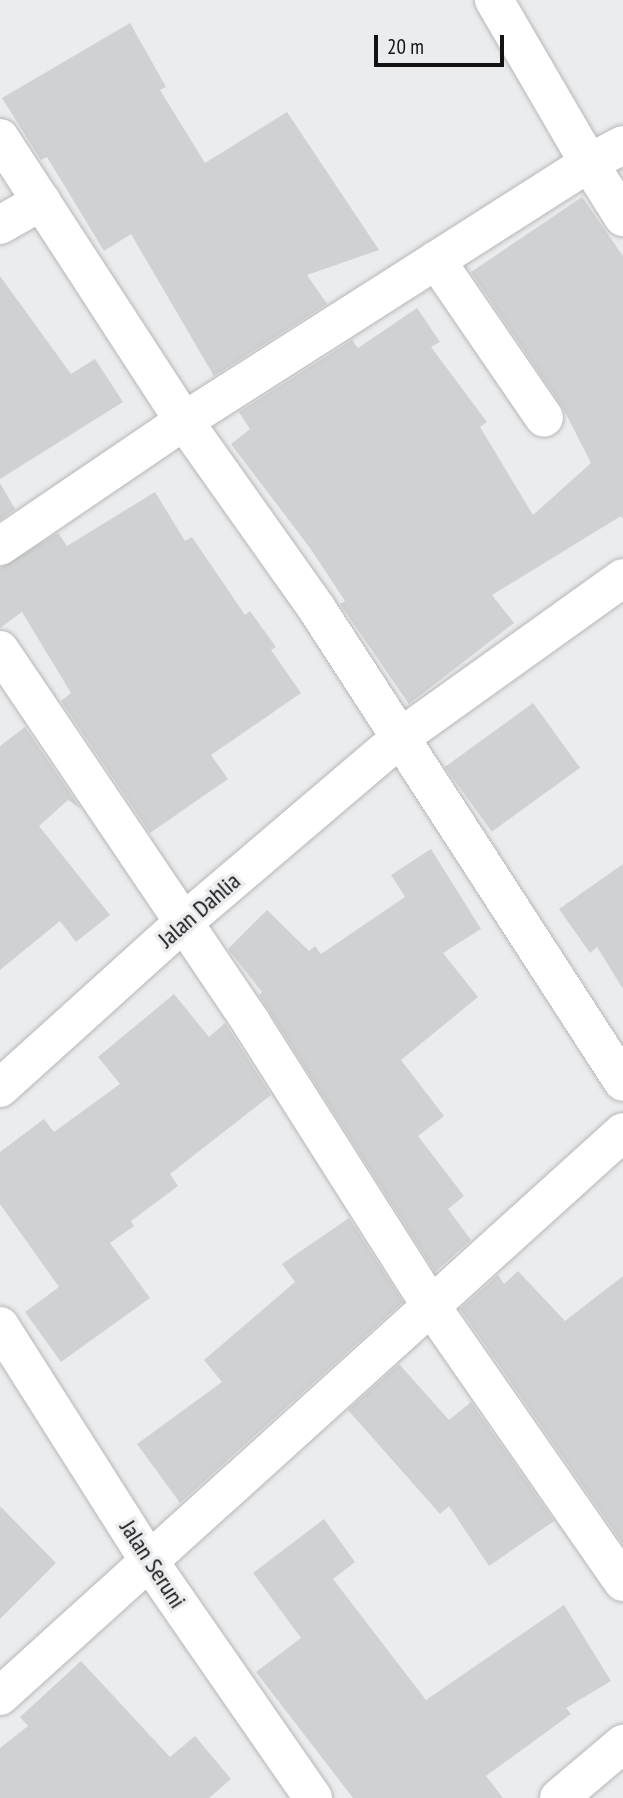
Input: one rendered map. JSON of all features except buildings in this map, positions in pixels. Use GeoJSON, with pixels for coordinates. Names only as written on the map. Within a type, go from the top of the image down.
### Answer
{"type":"FeatureCollection","features":[{"type":"Feature","properties":{"kind":"street"},"geometry":{"type":"LineString","coordinates":[[494,0],[623,217]]}},
{"type":"Feature","properties":{"kind":"street"},"geometry":{"type":"LineString","coordinates":[[0,138],[184,421],[401,737],[623,1082]]}},
{"type":"Feature","properties":{"kind":"street"},"geometry":{"type":"LineString","coordinates":[[0,546],[184,421],[589,163],[623,145]]}},
{"type":"Feature","properties":{"kind":"street"},"geometry":{"type":"LineString","coordinates":[[0,226],[42,201]]}},
{"type":"Feature","properties":{"kind":"street"},"geometry":{"type":"LineString","coordinates":[[436,260],[544,418]]}},
{"type":"Feature","properties":{"kind":"street","name":"Jalan Dahlia"},"geometry":{"type":"LineString","coordinates":[[0,1088],[184,922],[401,737],[623,578]]}},
{"type":"Feature","properties":{"kind":"street"},"geometry":{"type":"LineString","coordinates":[[0,650],[184,922],[431,1306],[623,1582]]}},
{"type":"Feature","properties":{"kind":"street"},"geometry":{"type":"LineString","coordinates":[[0,1696],[623,1132]]}},
{"type":"Feature","properties":{"kind":"street","name":"Jalan Seruni"},"geometry":{"type":"LineString","coordinates":[[0,1326],[149,1561],[313,1798]]}},
{"type":"Feature","properties":{"kind":"street"},"geometry":{"type":"LineString","coordinates":[[559,1798],[623,1744]]}}]}
